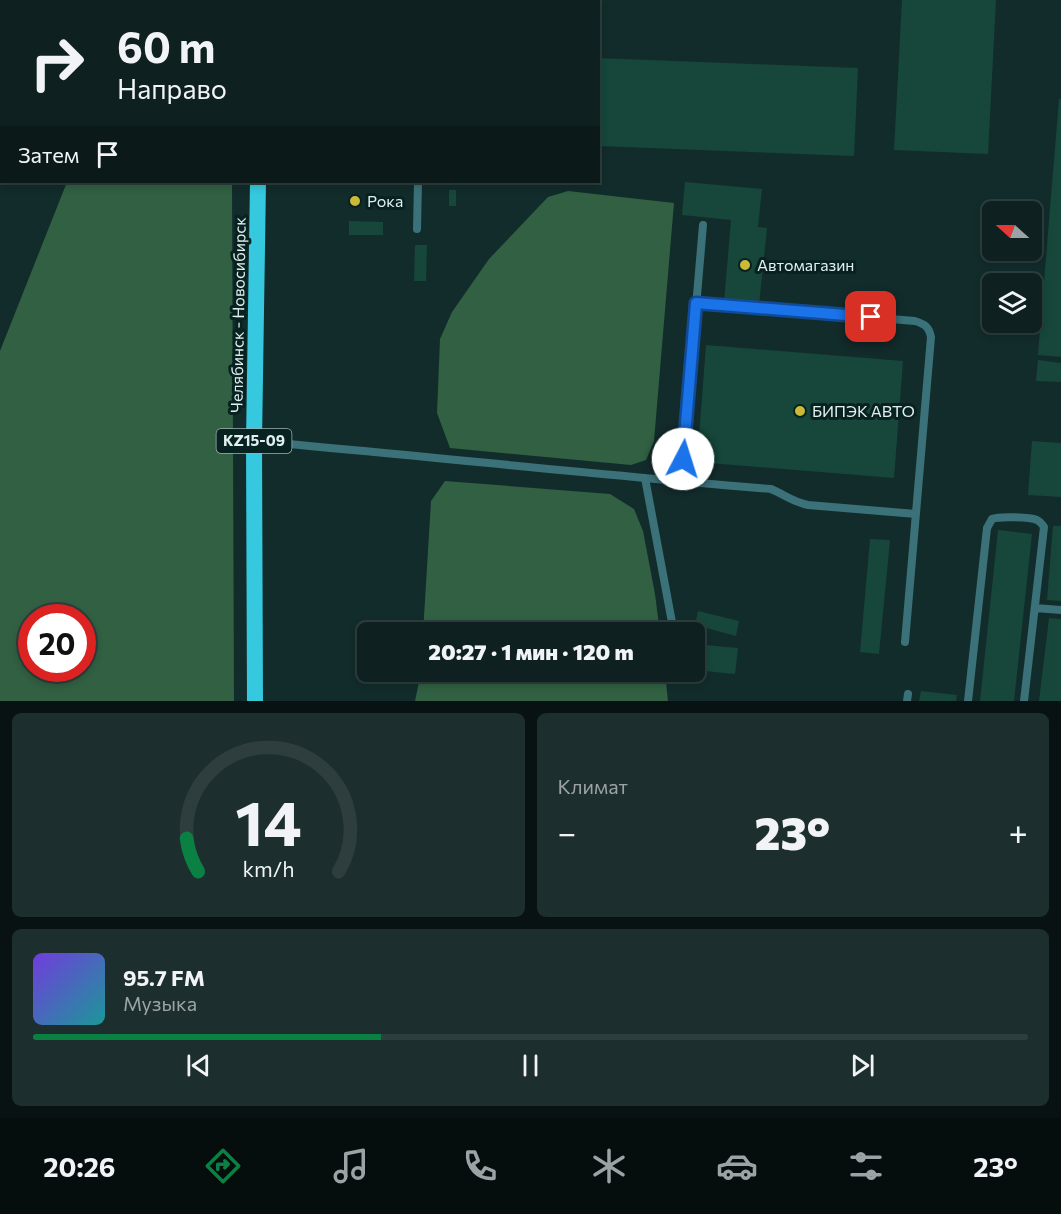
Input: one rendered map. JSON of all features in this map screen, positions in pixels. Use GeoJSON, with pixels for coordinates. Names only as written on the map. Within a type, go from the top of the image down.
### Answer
{"type":"FeatureCollection","features":[{"type":"Feature","properties":{"kind":"highway","name":"Челябинск - Новосибирск"},"geometry":{"type":"LineString","coordinates":[[255,701],[254,441],[258,183]]}},
{"type":"Feature","properties":{"kind":"lane"},"geometry":{"type":"LineString","coordinates":[[417,229],[418,183]]}},
{"type":"Feature","properties":{"kind":"lane"},"geometry":{"type":"LineString","coordinates":[[681,482],[703,225]]}},
{"type":"Feature","properties":{"kind":"lane"},"geometry":{"type":"LineString","coordinates":[[696,303],[915,321],[926,326],[930,331],[905,642]]}},
{"type":"Feature","properties":{"kind":"lane"},"geometry":{"type":"LineString","coordinates":[[254,441],[771,489],[797,503],[808,505],[916,514]]}},
{"type":"Feature","properties":{"kind":"lane"},"geometry":{"type":"LineString","coordinates":[[645,478],[672,622]]}},
{"type":"Feature","properties":{"kind":"lane"},"geometry":{"type":"LineString","coordinates":[[968,701],[987,528],[992,519],[1001,517],[1036,520],[1044,526],[1024,701]]}},
{"type":"Feature","properties":{"kind":"lane"},"geometry":{"type":"LineString","coordinates":[[1035,608],[1061,610]]}},
{"type":"Feature","properties":{"kind":"green space"},"geometry":{"type":"Polygon","coordinates":[[[67,183],[232,183],[234,701],[0,701],[0,351],[67,183]]]}},
{"type":"Feature","properties":{"kind":"green space"},"geometry":{"type":"Polygon","coordinates":[[[568,191],[674,203],[654,441],[646,460],[631,465],[450,448],[437,413],[440,339],[452,312],[489,259],[548,197],[568,191]]]}},
{"type":"Feature","properties":{"kind":"green space"},"geometry":{"type":"Polygon","coordinates":[[[445,481],[610,494],[634,509],[643,531],[659,622],[424,622],[431,501],[445,481]]]}},
{"type":"Feature","properties":{"kind":"green space"},"geometry":{"type":"Polygon","coordinates":[[[419,682],[666,682],[668,701],[415,701],[419,682]]]}},
{"type":"Feature","properties":{"kind":"building"},"geometry":{"type":"Polygon","coordinates":[[[902,0],[996,0],[988,154],[894,150],[902,0]]]}},
{"type":"Feature","properties":{"kind":"building"},"geometry":{"type":"Polygon","coordinates":[[[600,58],[858,68],[854,156],[600,146],[600,58]]]}},
{"type":"Feature","properties":{"kind":"building"},"geometry":{"type":"Polygon","coordinates":[[[1059,99],[1061,99],[1061,357],[1038,355],[1040,333],[1042,333],[1042,306],[1059,99]]]}},
{"type":"Feature","properties":{"kind":"building","name":"Автомагазин"},"geometry":{"type":"Polygon","coordinates":[[[685,182],[762,189],[758,227],[767,228],[759,305],[724,302],[731,220],[682,215],[685,182]]]}},
{"type":"Feature","properties":{"kind":"building"},"geometry":{"type":"Polygon","coordinates":[[[449,190],[456,190],[456,206],[449,206],[449,190]]]}},
{"type":"Feature","properties":{"kind":"building"},"geometry":{"type":"Polygon","coordinates":[[[349,221],[383,222],[383,235],[349,235],[349,221]]]}},
{"type":"Feature","properties":{"kind":"building"},"geometry":{"type":"Polygon","coordinates":[[[415,245],[427,245],[426,281],[414,281],[415,245]]]}},
{"type":"Feature","properties":{"kind":"building","name":"БИПЭК АВТО"},"geometry":{"type":"Polygon","coordinates":[[[706,345],[903,361],[894,478],[697,462],[706,345]]]}},
{"type":"Feature","properties":{"kind":"building"},"geometry":{"type":"Polygon","coordinates":[[[1038,360],[1061,363],[1061,382],[1036,381],[1038,360]]]}},
{"type":"Feature","properties":{"kind":"building"},"geometry":{"type":"Polygon","coordinates":[[[1032,441],[1061,443],[1061,497],[1028,495],[1032,441]]]}},
{"type":"Feature","properties":{"kind":"building"},"geometry":{"type":"Polygon","coordinates":[[[1053,526],[1061,526],[1061,601],[1047,600],[1053,526]]]}},
{"type":"Feature","properties":{"kind":"building"},"geometry":{"type":"Polygon","coordinates":[[[998,530],[1032,534],[1014,701],[980,701],[998,530]]]}},
{"type":"Feature","properties":{"kind":"building"},"geometry":{"type":"Polygon","coordinates":[[[870,539],[890,540],[879,654],[860,652],[870,539]]]}},
{"type":"Feature","properties":{"kind":"building"},"geometry":{"type":"Polygon","coordinates":[[[698,611],[739,621],[736,636],[705,628],[705,622],[696,622],[698,611]]]}},
{"type":"Feature","properties":{"kind":"building"},"geometry":{"type":"Polygon","coordinates":[[[1049,618],[1061,619],[1061,701],[1039,701],[1049,618]]]}},
{"type":"Feature","properties":{"kind":"building"},"geometry":{"type":"Polygon","coordinates":[[[705,645],[738,648],[735,674],[705,671],[705,645]]]}},
{"type":"Feature","properties":{"kind":"building"},"geometry":{"type":"Polygon","coordinates":[[[921,691],[957,695],[956,701],[919,701],[921,691]]]}},
{"type":"Feature","properties":{"kind":"place","name":"Рока"},"geometry":{"type":"Point","coordinates":[355,201]}},
{"type":"Feature","properties":{"kind":"place","name":"Автомагазин"},"geometry":{"type":"Point","coordinates":[745,265]}},
{"type":"Feature","properties":{"kind":"place","name":"БИПЭК АВТО"},"geometry":{"type":"Point","coordinates":[800,411]}},
{"type":"Feature","properties":{"kind":"route"},"geometry":{"type":"LineString","coordinates":[[683,459],[696,303],[871,317]]}}]}
